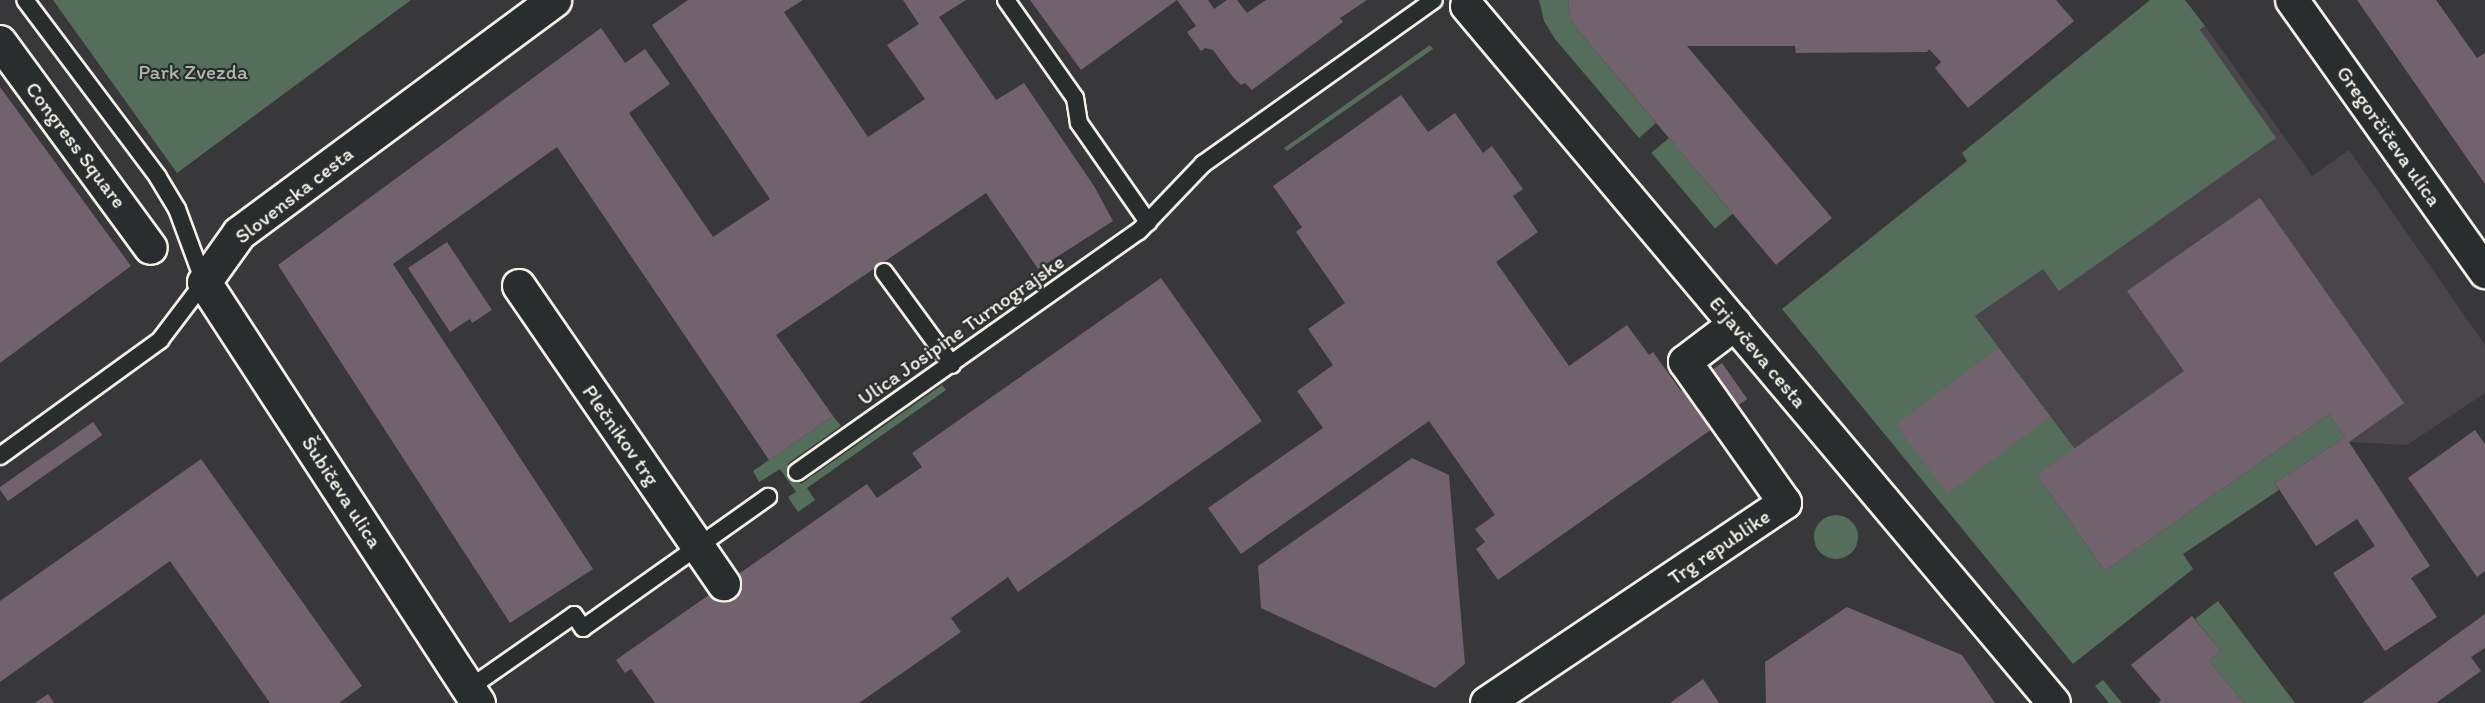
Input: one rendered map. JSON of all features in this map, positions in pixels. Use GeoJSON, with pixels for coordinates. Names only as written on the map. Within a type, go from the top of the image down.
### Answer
{"type":"FeatureCollection","features":[{"type":"Feature","properties":{"kind":"street","name":"Slovenska cesta"},"geometry":{"type":"LineString","coordinates":[[204,282],[239,233],[554,0]]}},
{"type":"Feature","properties":{"kind":"street","name":"Gregorčičeva ulica"},"geometry":{"type":"LineString","coordinates":[[2292,0],[2485,272]]}},
{"type":"Feature","properties":{"kind":"street","name":"Erjavčeva cesta"},"geometry":{"type":"LineString","coordinates":[[1465,3],[2054,703]]}},
{"type":"Feature","properties":{"kind":"street","name":"Congress Square"},"geometry":{"type":"LineString","coordinates":[[0,42],[151,248]]}},
{"type":"Feature","properties":{"kind":"street","name":"Šubičeva ulica"},"geometry":{"type":"LineString","coordinates":[[204,282],[473,696]]}},
{"type":"Feature","properties":{"kind":"street","name":"Plečnikov trg"},"geometry":{"type":"LineString","coordinates":[[519,286],[724,584]]}},
{"type":"Feature","properties":{"kind":"street","name":"Trg republike"},"geometry":{"type":"LineString","coordinates":[[1487,703],[1785,503],[1685,362],[1735,324]]}},
{"type":"Feature","properties":{"kind":"lane"},"geometry":{"type":"LineString","coordinates":[[25,0],[158,177],[177,209],[204,282]]}},
{"type":"Feature","properties":{"kind":"lane"},"geometry":{"type":"LineString","coordinates":[[1006,0],[1075,98],[1079,123],[1148,222]]}},
{"type":"Feature","properties":{"kind":"lane","name":"Ulica Josipine Turnograjske"},"geometry":{"type":"LineString","coordinates":[[797,472],[952,365],[1148,222],[1203,164],[1434,0]]}},
{"type":"Feature","properties":{"kind":"lane"},"geometry":{"type":"LineString","coordinates":[[884,272],[952,365]]}},
{"type":"Feature","properties":{"kind":"lane","name":"Slovenska cesta"},"geometry":{"type":"LineString","coordinates":[[0,456],[160,340],[204,282]]}},
{"type":"Feature","properties":{"kind":"lane"},"geometry":{"type":"LineString","coordinates":[[473,696],[574,615],[583,628],[768,497]]}},
{"type":"Feature","properties":{"kind":"shaded area"},"geometry":{"type":"Polygon","coordinates":[[[2205,26],[2312,176],[2349,150],[2485,345],[2485,393],[2407,445],[2349,442],[2329,414],[2105,571],[2037,475],[2063,433],[1974,317],[2043,268],[2205,26]]]}},
{"type":"Feature","properties":{"kind":"green space","name":"Park Zvezda"},"geometry":{"type":"Polygon","coordinates":[[[53,0],[411,0],[177,173],[53,0]]]}},
{"type":"Feature","properties":{"kind":"green space"},"geometry":{"type":"Polygon","coordinates":[[[1539,0],[1568,0],[1570,17],[1577,29],[1656,123],[1639,138],[1555,39],[1544,21],[1539,0]]]}},
{"type":"Feature","properties":{"kind":"green space"},"geometry":{"type":"Polygon","coordinates":[[[2150,0],[2185,0],[2205,26],[2200,30],[2276,138],[2059,291],[2043,269],[1975,316],[2075,449],[2037,475],[2105,571],[2329,414],[2345,437],[2275,483],[2279,490],[2183,554],[2193,569],[2073,664],[1782,309],[1967,161],[1962,153],[2150,0]]]}},
{"type":"Feature","properties":{"kind":"green space"},"geometry":{"type":"Polygon","coordinates":[[[1430,45],[1433,49],[1287,151],[1284,148],[1430,45]]]}},
{"type":"Feature","properties":{"kind":"green space"},"geometry":{"type":"Polygon","coordinates":[[[1669,138],[1733,214],[1715,229],[1651,153],[1669,138]]]}},
{"type":"Feature","properties":{"kind":"green space"},"geometry":{"type":"Polygon","coordinates":[[[942,385],[946,390],[807,488],[815,500],[798,512],[788,497],[796,492],[780,469],[759,482],[753,471],[833,416],[841,426],[787,464],[801,484],[942,385]]]}},
{"type":"Feature","properties":{"kind":"green space"},"geometry":{"type":"Polygon","coordinates":[[[1836,515],[1851,522],[1858,537],[1851,552],[1836,559],[1821,552],[1814,537],[1821,522],[1836,515]]]}},
{"type":"Feature","properties":{"kind":"green space"},"geometry":{"type":"Polygon","coordinates":[[[2218,601],[2295,703],[2244,703],[2209,661],[2221,651],[2195,619],[2218,601]]]}},
{"type":"Feature","properties":{"kind":"green space"},"geometry":{"type":"Polygon","coordinates":[[[2103,680],[2122,703],[2109,703],[2095,686],[2103,680]]]}},
{"type":"Feature","properties":{"kind":"building"},"geometry":{"type":"Polygon","coordinates":[[[688,0],[803,0],[784,12],[868,137],[925,99],[887,45],[919,24],[903,0],[966,0],[939,17],[996,100],[1024,83],[1094,186],[1113,221],[1038,269],[986,193],[776,335],[833,416],[769,460],[557,147],[393,264],[593,569],[510,623],[278,265],[601,28],[625,63],[645,49],[670,84],[629,113],[713,237],[770,199],[652,25],[688,0]]]}},
{"type":"Feature","properties":{"kind":"building"},"geometry":{"type":"Polygon","coordinates":[[[1030,0],[1177,0],[1081,70],[1030,0]]]}},
{"type":"Feature","properties":{"kind":"building"},"geometry":{"type":"Polygon","coordinates":[[[1177,0],[1208,0],[1214,9],[1227,0],[1237,0],[1247,13],[1266,0],[1367,0],[1340,18],[1343,22],[1252,90],[1245,83],[1241,85],[1233,77],[1213,50],[1205,48],[1201,51],[1187,32],[1196,26],[1177,0]]]}},
{"type":"Feature","properties":{"kind":"building"},"geometry":{"type":"Polygon","coordinates":[[[1568,0],[2056,0],[2074,21],[1968,108],[1935,68],[1941,62],[1929,49],[1927,52],[1796,53],[1795,46],[1687,46],[1832,218],[1776,265],[1577,29],[1570,17],[1568,0]]]}},
{"type":"Feature","properties":{"kind":"building"},"geometry":{"type":"Polygon","coordinates":[[[2357,0],[2436,0],[2477,58],[2485,53],[2485,184],[2357,0]]]}},
{"type":"Feature","properties":{"kind":"building"},"geometry":{"type":"Polygon","coordinates":[[[0,87],[131,266],[0,363],[0,87]]]}},
{"type":"Feature","properties":{"kind":"building"},"geometry":{"type":"Polygon","coordinates":[[[1401,95],[1428,132],[1455,113],[1483,153],[1492,146],[1523,189],[1513,196],[1538,232],[1496,262],[1569,366],[1627,325],[1649,355],[1653,352],[1681,391],[1691,384],[1719,424],[1498,580],[1476,549],[1485,542],[1475,529],[1495,515],[1429,421],[1241,554],[1208,508],[1323,428],[1297,391],[1333,365],[1308,329],[1345,303],[1296,232],[1302,227],[1273,186],[1401,95]]]}},
{"type":"Feature","properties":{"kind":"building"},"geometry":{"type":"Polygon","coordinates":[[[2260,198],[2404,403],[2349,442],[2430,566],[2411,578],[2437,617],[2385,651],[2333,573],[2375,546],[2357,519],[2316,546],[2275,483],[2345,437],[2329,414],[2105,571],[2037,475],[2184,371],[2127,291],[2260,198]]]}},
{"type":"Feature","properties":{"kind":"building"},"geometry":{"type":"Polygon","coordinates":[[[447,242],[492,310],[472,323],[470,319],[450,332],[408,268],[447,242]]]}},
{"type":"Feature","properties":{"kind":"building"},"geometry":{"type":"Polygon","coordinates":[[[1161,278],[1262,421],[1018,592],[1008,577],[951,618],[961,632],[859,703],[655,703],[631,669],[625,673],[616,660],[867,484],[877,498],[922,467],[912,453],[1161,278]]]}},
{"type":"Feature","properties":{"kind":"building"},"geometry":{"type":"Polygon","coordinates":[[[1998,348],[2050,417],[1948,494],[1896,425],[1998,348]]]}},
{"type":"Feature","properties":{"kind":"building"},"geometry":{"type":"Polygon","coordinates":[[[1722,363],[1747,399],[1730,411],[1705,375],[1722,363]]]}},
{"type":"Feature","properties":{"kind":"building"},"geometry":{"type":"Polygon","coordinates":[[[93,422],[102,435],[8,501],[0,487],[93,422]]]}},
{"type":"Feature","properties":{"kind":"building"},"geometry":{"type":"Polygon","coordinates":[[[2475,430],[2485,444],[2485,571],[2477,577],[2408,478],[2475,430]]]}},
{"type":"Feature","properties":{"kind":"building"},"geometry":{"type":"Polygon","coordinates":[[[1412,458],[1449,475],[1465,664],[1435,688],[1261,608],[1258,566],[1412,458]]]}},
{"type":"Feature","properties":{"kind":"building"},"geometry":{"type":"Polygon","coordinates":[[[201,459],[362,686],[339,703],[270,703],[170,561],[0,682],[0,601],[201,459]]]}},
{"type":"Feature","properties":{"kind":"building"},"geometry":{"type":"Polygon","coordinates":[[[1847,607],[1962,655],[1995,703],[1766,703],[1765,662],[1847,607]]]}},
{"type":"Feature","properties":{"kind":"building"},"geometry":{"type":"Polygon","coordinates":[[[2485,614],[2485,648],[2471,657],[2481,671],[2436,703],[2362,703],[2485,614]]]}},
{"type":"Feature","properties":{"kind":"building"},"geometry":{"type":"Polygon","coordinates":[[[2192,616],[2221,651],[2209,661],[2244,703],[2158,703],[2161,700],[2131,665],[2192,616]]]}},
{"type":"Feature","properties":{"kind":"building"},"geometry":{"type":"Polygon","coordinates":[[[1703,679],[1719,703],[1670,703],[1703,679]]]}},
{"type":"Feature","properties":{"kind":"building"},"geometry":{"type":"Polygon","coordinates":[[[48,694],[54,703],[35,703],[48,694]]]}}]}
